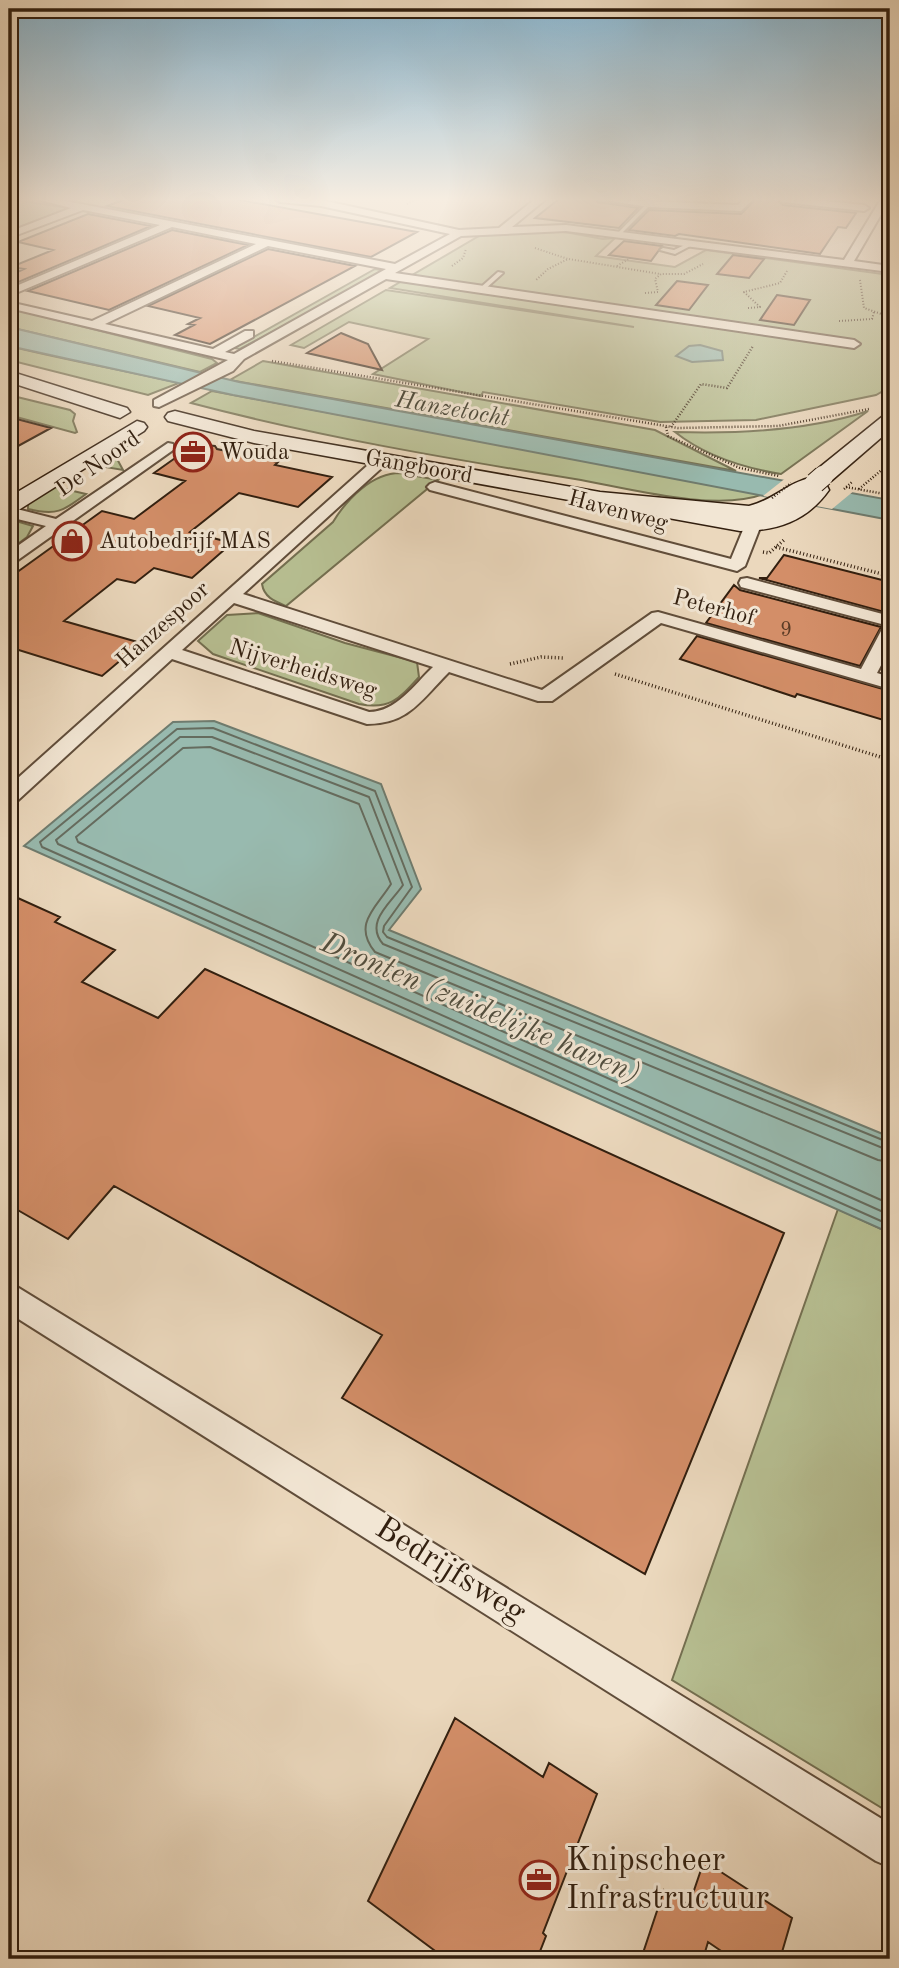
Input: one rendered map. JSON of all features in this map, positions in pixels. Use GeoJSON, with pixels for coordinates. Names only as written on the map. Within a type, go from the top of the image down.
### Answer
{"type":"FeatureCollection","features":[{"type":"Feature","properties":{"kind":"main road"},"geometry":{"type":"LineString","coordinates":[[9,376],[128,417]]}},
{"type":"Feature","properties":{"kind":"main road","name":"Gangboord"},"geometry":{"type":"LineString","coordinates":[[128,417],[170,408],[206,432],[235,434],[603,498],[630,505],[775,523],[793,515],[795,502],[818,490],[817,480],[881,414]]}},
{"type":"Feature","properties":{"kind":"main road","name":"De Noord"},"geometry":{"type":"LineString","coordinates":[[9,496],[128,417]]}},
{"type":"Feature","properties":{"kind":"main road","name":"De Noord"},"geometry":{"type":"LineString","coordinates":[[9,506],[128,417]]}},
{"type":"Feature","properties":{"kind":"street"},"geometry":{"type":"LineString","coordinates":[[93,325],[165,291]]}},
{"type":"Feature","properties":{"kind":"street"},"geometry":{"type":"LineString","coordinates":[[170,408],[235,360],[356,291]]}},
{"type":"Feature","properties":{"kind":"street"},"geometry":{"type":"LineString","coordinates":[[494,291],[854,344]]}},
{"type":"Feature","properties":{"kind":"street"},"geometry":{"type":"LineString","coordinates":[[9,305],[235,360]]}},
{"type":"Feature","properties":{"kind":"street"},"geometry":{"type":"LineString","coordinates":[[213,354],[260,328]]}},
{"type":"Feature","properties":{"kind":"street","name":"De Noord"},"geometry":{"type":"LineString","coordinates":[[9,559],[168,447]]}},
{"type":"Feature","properties":{"kind":"street","name":"Hanzespoor"},"geometry":{"type":"LineString","coordinates":[[9,797],[382,460]]}},
{"type":"Feature","properties":{"kind":"street","name":"Havenweg"},"geometry":{"type":"LineString","coordinates":[[435,487],[737,566],[751,519]]}},
{"type":"Feature","properties":{"kind":"street","name":"De Noord"},"geometry":{"type":"LineString","coordinates":[[9,512],[58,524]]}},
{"type":"Feature","properties":{"kind":"street"},"geometry":{"type":"LineString","coordinates":[[747,583],[890,621]]}},
{"type":"Feature","properties":{"kind":"street","name":"Nijverheidsweg"},"geometry":{"type":"LineString","coordinates":[[231,596],[545,697]]}},
{"type":"Feature","properties":{"kind":"street","name":"Peterhof"},"geometry":{"type":"LineString","coordinates":[[545,697],[658,617],[890,683]]}},
{"type":"Feature","properties":{"kind":"street"},"geometry":{"type":"LineString","coordinates":[[866,676],[890,631]]}},
{"type":"Feature","properties":{"kind":"street","name":"Nijverheidsweg"},"geometry":{"type":"LineString","coordinates":[[169,652],[367,718],[386,718],[399,711],[446,665]]}},
{"type":"Feature","properties":{"kind":"street","name":"Bedrijfsweg"},"geometry":{"type":"LineString","coordinates":[[9,1296],[890,1847]]}},
{"type":"Feature","properties":{"kind":"path"},"geometry":{"type":"LineString","coordinates":[[638,312],[622,294],[658,291]]}},
{"type":"Feature","properties":{"kind":"path"},"geometry":{"type":"LineString","coordinates":[[707,323],[728,310],[760,307],[744,292],[749,291]]}},
{"type":"Feature","properties":{"kind":"path"},"geometry":{"type":"LineString","coordinates":[[862,291],[864,309],[890,317]]}},
{"type":"Feature","properties":{"kind":"path"},"geometry":{"type":"LineString","coordinates":[[763,331],[727,388],[701,384],[668,427],[668,436],[740,468],[890,495]]}},
{"type":"Feature","properties":{"kind":"path"},"geometry":{"type":"LineString","coordinates":[[235,360],[668,427],[778,426],[881,414]]}},
{"type":"Feature","properties":{"kind":"path"},"geometry":{"type":"LineString","coordinates":[[858,489],[890,463]]}},
{"type":"Feature","properties":{"kind":"path"},"geometry":{"type":"LineString","coordinates":[[776,547],[890,576]]}},
{"type":"Feature","properties":{"kind":"path"},"geometry":{"type":"LineString","coordinates":[[480,676],[513,662],[541,657],[565,659],[890,760]]}},
{"type":"Feature","properties":{"kind":"green space"},"geometry":{"type":"Polygon","coordinates":[[[336,291],[349,291],[240,349],[234,348],[336,291]]]}},
{"type":"Feature","properties":{"kind":"green space"},"geometry":{"type":"Polygon","coordinates":[[[385,291],[634,327],[408,291],[890,291],[890,387],[876,395],[756,420],[660,422],[483,392],[481,396],[373,374],[428,339],[349,322],[304,348],[291,345],[385,291]]]}},
{"type":"Feature","properties":{"kind":"green space"},"geometry":{"type":"Polygon","coordinates":[[[9,308],[212,359],[217,363],[200,372],[9,327],[9,308]]]}},
{"type":"Feature","properties":{"kind":"green space"},"geometry":{"type":"Polygon","coordinates":[[[9,346],[179,383],[148,395],[9,360],[9,346]]]}},
{"type":"Feature","properties":{"kind":"green space"},"geometry":{"type":"Polygon","coordinates":[[[263,361],[655,430],[736,471],[230,380],[263,361]]]}},
{"type":"Feature","properties":{"kind":"green space"},"geometry":{"type":"Polygon","coordinates":[[[212,391],[764,494],[723,501],[648,493],[385,446],[191,403],[212,391]]]}},
{"type":"Feature","properties":{"kind":"green space"},"geometry":{"type":"Polygon","coordinates":[[[9,395],[70,410],[75,414],[73,421],[77,432],[9,415],[9,395]]]}},
{"type":"Feature","properties":{"kind":"green space"},"geometry":{"type":"Polygon","coordinates":[[[868,411],[781,474],[725,459],[675,432],[773,430],[821,423],[868,411]]]}},
{"type":"Feature","properties":{"kind":"green space"},"geometry":{"type":"Polygon","coordinates":[[[117,443],[127,447],[116,457],[123,470],[88,464],[56,487],[86,494],[53,512],[28,509],[28,502],[117,443]]]}},
{"type":"Feature","properties":{"kind":"green space"},"geometry":{"type":"Polygon","coordinates":[[[400,473],[438,480],[286,606],[267,595],[262,584],[333,522],[353,496],[380,477],[400,473]]]}},
{"type":"Feature","properties":{"kind":"green space"},"geometry":{"type":"Polygon","coordinates":[[[9,519],[33,526],[27,537],[15,546],[9,544],[9,519]]]}},
{"type":"Feature","properties":{"kind":"green space"},"geometry":{"type":"Polygon","coordinates":[[[258,613],[345,643],[417,662],[419,677],[393,701],[379,705],[359,704],[213,654],[198,641],[227,615],[258,613]]]}},
{"type":"Feature","properties":{"kind":"green space"},"geometry":{"type":"Polygon","coordinates":[[[838,1209],[890,1233],[890,1813],[672,1680],[838,1209]]]}},
{"type":"Feature","properties":{"kind":"water"},"geometry":{"type":"Polygon","coordinates":[[[9,327],[239,382],[890,500],[890,520],[233,395],[9,346],[9,327]]]}},
{"type":"Feature","properties":{"kind":"water"},"geometry":{"type":"Polygon","coordinates":[[[700,345],[722,351],[723,360],[692,362],[676,356],[689,346],[700,345]]]}},
{"type":"Feature","properties":{"kind":"water","name":"Dronten (zuidelijke haven)"},"geometry":{"type":"Polygon","coordinates":[[[214,721],[381,784],[421,889],[389,930],[890,1137],[890,1233],[24,846],[173,722],[214,721]]]}},
{"type":"Feature","properties":{"kind":"pier"},"geometry":{"type":"Polygon","coordinates":[[[787,477],[855,490],[832,509],[763,496],[787,477]]]}},
{"type":"Feature","properties":{"kind":"building"},"geometry":{"type":"Polygon","coordinates":[[[28,291],[150,291],[109,310],[28,291]]]}},
{"type":"Feature","properties":{"kind":"building"},"geometry":{"type":"Polygon","coordinates":[[[180,291],[309,291],[210,344],[175,335],[194,325],[188,324],[200,318],[148,306],[180,291]]]}},
{"type":"Feature","properties":{"kind":"building"},"geometry":{"type":"Polygon","coordinates":[[[668,291],[704,291],[689,310],[656,305],[668,291]]]}},
{"type":"Feature","properties":{"kind":"building"},"geometry":{"type":"Polygon","coordinates":[[[777,295],[810,300],[794,325],[760,320],[777,295]]]}},
{"type":"Feature","properties":{"kind":"building"},"geometry":{"type":"Polygon","coordinates":[[[341,333],[368,344],[382,370],[307,353],[341,333]]]}},
{"type":"Feature","properties":{"kind":"building"},"geometry":{"type":"Polygon","coordinates":[[[9,417],[51,428],[9,451],[9,417]]]}},
{"type":"Feature","properties":{"kind":"building"},"geometry":{"type":"Polygon","coordinates":[[[195,444],[215,446],[217,449],[278,462],[275,465],[332,477],[298,507],[239,493],[190,532],[232,543],[192,578],[154,568],[135,583],[117,579],[64,621],[141,643],[102,676],[9,647],[9,578],[102,511],[134,519],[185,481],[154,473],[195,444]]]}},
{"type":"Feature","properties":{"kind":"building"},"geometry":{"type":"Polygon","coordinates":[[[784,555],[890,582],[888,613],[759,578],[767,578],[784,555]]]}},
{"type":"Feature","properties":{"kind":"building"},"geometry":{"type":"Polygon","coordinates":[[[734,585],[740,590],[881,627],[860,666],[706,623],[734,585]]]}},
{"type":"Feature","properties":{"kind":"building"},"geometry":{"type":"Polygon","coordinates":[[[697,636],[890,691],[890,722],[797,694],[795,697],[680,659],[697,636]]]}},
{"type":"Feature","properties":{"kind":"building"},"geometry":{"type":"Polygon","coordinates":[[[9,894],[60,917],[55,922],[115,950],[82,982],[158,1018],[205,969],[784,1233],[645,1574],[342,1398],[382,1335],[114,1186],[68,1239],[9,1205],[9,894]]]}},
{"type":"Feature","properties":{"kind":"building"},"geometry":{"type":"Polygon","coordinates":[[[455,1718],[543,1777],[549,1763],[597,1794],[543,1933],[546,1936],[537,1959],[446,1959],[368,1901],[455,1718]]]}},
{"type":"Feature","properties":{"kind":"building"},"geometry":{"type":"Polygon","coordinates":[[[704,1861],[792,1918],[780,1959],[733,1959],[708,1942],[703,1959],[641,1959],[664,1890],[689,1905],[704,1861]]]}},
{"type":"Feature","properties":{"kind":"place","name":"Wouda"},"geometry":{"type":"Point","coordinates":[193,452]}},
{"type":"Feature","properties":{"kind":"place","name":"Autobedrijf MAS"},"geometry":{"type":"Point","coordinates":[72,541]}},
{"type":"Feature","properties":{"kind":"place","name":"Knipscheer Infrastructuur"},"geometry":{"type":"Point","coordinates":[539,1880]}},
{"type":"Feature","properties":{"kind":"water label","name":"Hanzetocht"},"geometry":{"type":"Point","coordinates":[452,410]}}]}
